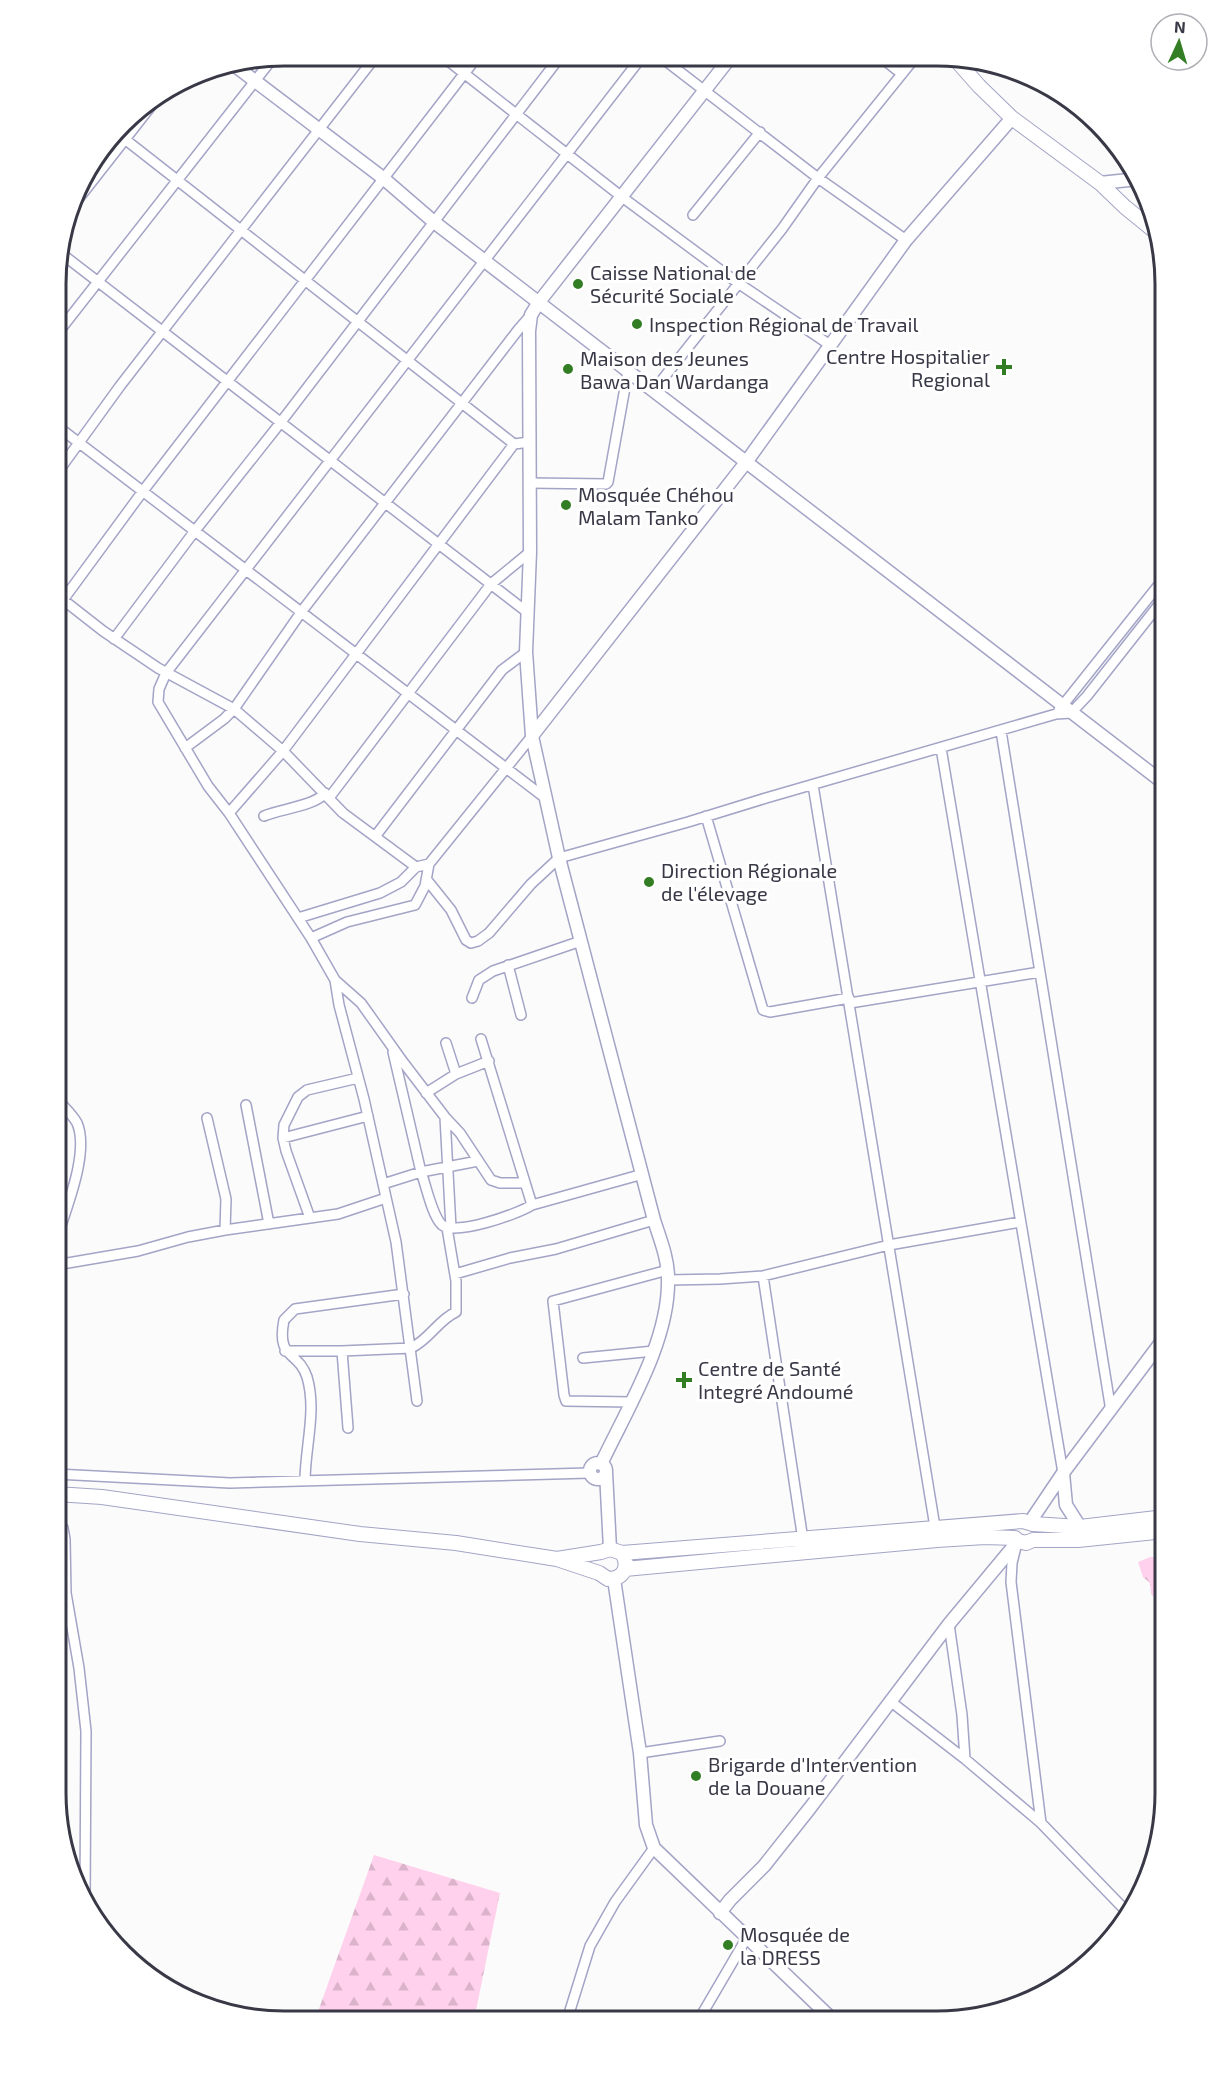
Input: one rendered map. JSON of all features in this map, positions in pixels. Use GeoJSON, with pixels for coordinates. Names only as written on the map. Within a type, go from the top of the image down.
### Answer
{"type":"FeatureCollection","features":[{"type":"Feature","properties":{"kind":"main road"},"geometry":{"type":"LineString","coordinates":[[963,68],[1012,118],[1100,183],[1147,225]]}},
{"type":"Feature","properties":{"kind":"main road"},"geometry":{"type":"LineString","coordinates":[[66,1495],[102,1497],[360,1534],[456,1543],[556,1559],[599,1573],[608,1579],[614,1579],[626,1569],[626,1561],[611,1551]]}},
{"type":"Feature","properties":{"kind":"main road"},"geometry":{"type":"LineString","coordinates":[[556,1559],[611,1551],[803,1540],[935,1527],[1027,1523],[1080,1527],[1155,1518]]}},
{"type":"Feature","properties":{"kind":"main road"},"geometry":{"type":"LineString","coordinates":[[1016,1540],[1013,1529],[1027,1523]]}},
{"type":"Feature","properties":{"kind":"main road"},"geometry":{"type":"LineString","coordinates":[[1027,1523],[1036,1530],[1033,1540]]}},
{"type":"Feature","properties":{"kind":"main road"},"geometry":{"type":"LineString","coordinates":[[626,1569],[937,1540],[1016,1540],[1026,1543],[1033,1540],[1078,1540],[1155,1532]]}},
{"type":"Feature","properties":{"kind":"main road"},"geometry":{"type":"LineString","coordinates":[[599,1573],[596,1562],[611,1551]]}},
{"type":"Feature","properties":{"kind":"street"},"geometry":{"type":"LineString","coordinates":[[66,461],[120,386],[368,66]]}},
{"type":"Feature","properties":{"kind":"street"},"geometry":{"type":"LineString","coordinates":[[453,66],[622,197],[738,283],[830,345]]}},
{"type":"Feature","properties":{"kind":"street"},"geometry":{"type":"LineString","coordinates":[[66,589],[470,66]]}},
{"type":"Feature","properties":{"kind":"street"},"geometry":{"type":"LineString","coordinates":[[114,639],[553,66]]}},
{"type":"Feature","properties":{"kind":"street"},"geometry":{"type":"LineString","coordinates":[[524,1183],[494,1181],[460,1133],[392,1048],[361,1002],[335,980],[311,938],[229,813],[208,786],[185,748],[158,702],[159,689],[166,673],[635,66]]}},
{"type":"Feature","properties":{"kind":"street"},"geometry":{"type":"LineString","coordinates":[[673,66],[819,178],[906,240]]}},
{"type":"Feature","properties":{"kind":"street"},"geometry":{"type":"LineString","coordinates":[[185,748],[234,709],[302,611],[724,66]]}},
{"type":"Feature","properties":{"kind":"street"},"geometry":{"type":"LineString","coordinates":[[892,66],[902,74]]}},
{"type":"Feature","properties":{"kind":"street"},"geometry":{"type":"LineString","coordinates":[[654,390],[908,66]]}},
{"type":"Feature","properties":{"kind":"street"},"geometry":{"type":"LineString","coordinates":[[66,323],[266,67]]}},
{"type":"Feature","properties":{"kind":"street"},"geometry":{"type":"LineString","coordinates":[[240,70],[383,178],[434,222],[747,461],[1063,711],[1155,777]]}},
{"type":"Feature","properties":{"kind":"street"},"geometry":{"type":"LineString","coordinates":[[311,938],[347,922],[415,904],[427,880],[429,864],[747,461],[906,240],[1012,118]]}},
{"type":"Feature","properties":{"kind":"street"},"geometry":{"type":"LineString","coordinates":[[693,214],[760,132]]}},
{"type":"Feature","properties":{"kind":"street"},"geometry":{"type":"LineString","coordinates":[[123,137],[514,444],[530,442]]}},
{"type":"Feature","properties":{"kind":"street"},"geometry":{"type":"LineString","coordinates":[[1100,183],[1129,180]]}},
{"type":"Feature","properties":{"kind":"street"},"geometry":{"type":"LineString","coordinates":[[68,258],[527,612]]}},
{"type":"Feature","properties":{"kind":"street"},"geometry":{"type":"LineString","coordinates":[[531,315],[529,331],[530,552],[526,652],[532,736],[559,858],[666,1260],[668,1275],[663,1322],[654,1351],[598,1472],[609,1502],[611,1551]]}},
{"type":"Feature","properties":{"kind":"street"},"geometry":{"type":"LineString","coordinates":[[530,483],[606,484],[608,482],[628,371]]}},
{"type":"Feature","properties":{"kind":"street"},"geometry":{"type":"LineString","coordinates":[[66,433],[544,797]]}},
{"type":"Feature","properties":{"kind":"street"},"geometry":{"type":"LineString","coordinates":[[229,813],[283,751],[514,444]]}},
{"type":"Feature","properties":{"kind":"street"},"geometry":{"type":"LineString","coordinates":[[264,816],[315,801],[327,795],[491,584],[530,552]]}},
{"type":"Feature","properties":{"kind":"street"},"geometry":{"type":"LineString","coordinates":[[1063,711],[1155,590]]}},
{"type":"Feature","properties":{"kind":"street"},"geometry":{"type":"LineString","coordinates":[[66,602],[114,639],[166,673],[234,709],[283,751],[343,813],[416,867]]}},
{"type":"Feature","properties":{"kind":"street"},"geometry":{"type":"LineString","coordinates":[[427,880],[451,910],[466,940],[471,943],[478,942],[489,933],[531,884],[559,858],[1001,731],[1063,711],[1087,696],[1155,610]]}},
{"type":"Feature","properties":{"kind":"street"},"geometry":{"type":"LineString","coordinates":[[378,838],[377,834],[455,729],[502,670],[526,652]]}},
{"type":"Feature","properties":{"kind":"street"},"geometry":{"type":"LineString","coordinates":[[1001,731],[1111,1411]]}},
{"type":"Feature","properties":{"kind":"street"},"geometry":{"type":"LineString","coordinates":[[941,748],[1063,1473],[1066,1505],[1080,1527]]}},
{"type":"Feature","properties":{"kind":"street"},"geometry":{"type":"LineString","coordinates":[[813,785],[935,1527]]}},
{"type":"Feature","properties":{"kind":"street"},"geometry":{"type":"LineString","coordinates":[[706,816],[763,1010],[770,1012],[1040,972]]}},
{"type":"Feature","properties":{"kind":"street"},"geometry":{"type":"LineString","coordinates":[[297,918],[380,893],[401,882],[416,867],[429,864]]}},
{"type":"Feature","properties":{"kind":"street"},"geometry":{"type":"LineString","coordinates":[[472,998],[479,980],[492,971],[581,941]]}},
{"type":"Feature","properties":{"kind":"street"},"geometry":{"type":"LineString","coordinates":[[508,965],[521,1015]]}},
{"type":"Feature","properties":{"kind":"street"},"geometry":{"type":"LineString","coordinates":[[335,980],[396,1242],[417,1401]]}},
{"type":"Feature","properties":{"kind":"street"},"geometry":{"type":"LineString","coordinates":[[481,1039],[532,1205]]}},
{"type":"Feature","properties":{"kind":"street"},"geometry":{"type":"LineString","coordinates":[[446,1043],[456,1074]]}},
{"type":"Feature","properties":{"kind":"street"},"geometry":{"type":"LineString","coordinates":[[392,1048],[421,1172],[436,1218],[449,1228],[472,1226],[515,1213],[532,1205],[643,1174]]}},
{"type":"Feature","properties":{"kind":"street"},"geometry":{"type":"LineString","coordinates":[[426,1092],[456,1074],[489,1061]]}},
{"type":"Feature","properties":{"kind":"street"},"geometry":{"type":"LineString","coordinates":[[310,1218],[291,1168],[283,1138],[284,1125],[298,1097],[307,1090],[358,1078]]}},
{"type":"Feature","properties":{"kind":"street"},"geometry":{"type":"LineString","coordinates":[[246,1105],[270,1224]]}},
{"type":"Feature","properties":{"kind":"street"},"geometry":{"type":"LineString","coordinates":[[66,1109],[74,1117],[78,1126],[80,1155],[74,1189],[66,1212]]}},
{"type":"Feature","properties":{"kind":"street"},"geometry":{"type":"LineString","coordinates":[[283,1138],[368,1116]]}},
{"type":"Feature","properties":{"kind":"street"},"geometry":{"type":"LineString","coordinates":[[285,1351],[411,1348],[421,1342],[439,1323],[456,1312],[455,1274],[449,1228],[445,1117]]}},
{"type":"Feature","properties":{"kind":"street"},"geometry":{"type":"LineString","coordinates":[[207,1118],[226,1199],[225,1230]]}},
{"type":"Feature","properties":{"kind":"street"},"geometry":{"type":"LineString","coordinates":[[383,1184],[421,1172],[478,1161]]}},
{"type":"Feature","properties":{"kind":"street"},"geometry":{"type":"LineString","coordinates":[[66,1263],[138,1251],[188,1237],[225,1230],[338,1214],[386,1198]]}},
{"type":"Feature","properties":{"kind":"street"},"geometry":{"type":"LineString","coordinates":[[455,1274],[510,1258],[556,1250],[654,1220]]}},
{"type":"Feature","properties":{"kind":"street"},"geometry":{"type":"LineString","coordinates":[[631,1402],[566,1401],[553,1301],[668,1275],[720,1279],[763,1276],[889,1245],[1020,1222]]}},
{"type":"Feature","properties":{"kind":"street"},"geometry":{"type":"LineString","coordinates":[[763,1276],[803,1540]]}},
{"type":"Feature","properties":{"kind":"street"},"geometry":{"type":"LineString","coordinates":[[305,1481],[310,1420],[308,1385],[304,1370],[285,1351],[282,1338],[284,1320],[295,1309],[404,1294]]}},
{"type":"Feature","properties":{"kind":"street"},"geometry":{"type":"LineString","coordinates":[[342,1351],[348,1428]]}},
{"type":"Feature","properties":{"kind":"street"},"geometry":{"type":"LineString","coordinates":[[583,1358],[654,1351]]}},
{"type":"Feature","properties":{"kind":"street"},"geometry":{"type":"LineString","coordinates":[[1027,1523],[1155,1351]]}},
{"type":"Feature","properties":{"kind":"street"},"geometry":{"type":"LineString","coordinates":[[66,1475],[230,1483],[598,1472]]}},
{"type":"Feature","properties":{"kind":"street"},"geometry":{"type":"LineString","coordinates":[[720,1913],[764,1866],[1016,1540]]}},
{"type":"Feature","properties":{"kind":"street"},"geometry":{"type":"LineString","coordinates":[[1016,1540],[1011,1582],[1041,1823]]}},
{"type":"Feature","properties":{"kind":"street"},"geometry":{"type":"LineString","coordinates":[[614,1579],[640,1753],[646,1825],[654,1848],[823,2011]]}},
{"type":"Feature","properties":{"kind":"street"},"geometry":{"type":"LineString","coordinates":[[66,1593],[79,1668],[86,1731],[85,1882]]}},
{"type":"Feature","properties":{"kind":"street"},"geometry":{"type":"LineString","coordinates":[[949,1624],[962,1716],[965,1759]]}},
{"type":"Feature","properties":{"kind":"street"},"geometry":{"type":"LineString","coordinates":[[890,1701],[965,1759],[1041,1823],[1122,1907]]}},
{"type":"Feature","properties":{"kind":"street"},"geometry":{"type":"LineString","coordinates":[[640,1753],[720,1741]]}},
{"type":"Feature","properties":{"kind":"street"},"geometry":{"type":"LineString","coordinates":[[570,2011],[590,1946],[615,1902],[654,1848]]}},
{"type":"Feature","properties":{"kind":"street"},"geometry":{"type":"LineString","coordinates":[[704,2011],[746,1938]]}},
{"type":"Feature","properties":{"kind":"green space"},"geometry":{"type":"Polygon","coordinates":[[[1155,1557],[1155,1598],[1151,1594],[1150,1583],[1143,1577],[1138,1562],[1155,1557]]]}},
{"type":"Feature","properties":{"kind":"green space"},"geometry":{"type":"Polygon","coordinates":[[[374,1855],[500,1893],[476,2011],[318,2011],[374,1855]]]}},
{"type":"Feature","properties":{"kind":"place","name":"Caisse National de Sécurité Sociale"},"geometry":{"type":"Point","coordinates":[578,284]}},
{"type":"Feature","properties":{"kind":"place","name":"Inspection Régional de Travail"},"geometry":{"type":"Point","coordinates":[637,324]}},
{"type":"Feature","properties":{"kind":"place","name":"Centre Hospitalier Regional"},"geometry":{"type":"Point","coordinates":[1004,367]}},
{"type":"Feature","properties":{"kind":"place","name":"Maison des Jeunes Bawa Dan Wardanga"},"geometry":{"type":"Point","coordinates":[568,369]}},
{"type":"Feature","properties":{"kind":"place","name":"Mosquée Chéhou Malam Tanko"},"geometry":{"type":"Point","coordinates":[566,505]}},
{"type":"Feature","properties":{"kind":"place","name":"Direction Régionale de l'élevage"},"geometry":{"type":"Point","coordinates":[649,882]}},
{"type":"Feature","properties":{"kind":"place","name":"Centre de Santé Integré Andoumé"},"geometry":{"type":"Point","coordinates":[684,1380]}},
{"type":"Feature","properties":{"kind":"place","name":"Brigarde d'Intervention de la Douane"},"geometry":{"type":"Point","coordinates":[696,1776]}},
{"type":"Feature","properties":{"kind":"place","name":"Mosquée de la DRESS"},"geometry":{"type":"Point","coordinates":[728,1945]}}]}
